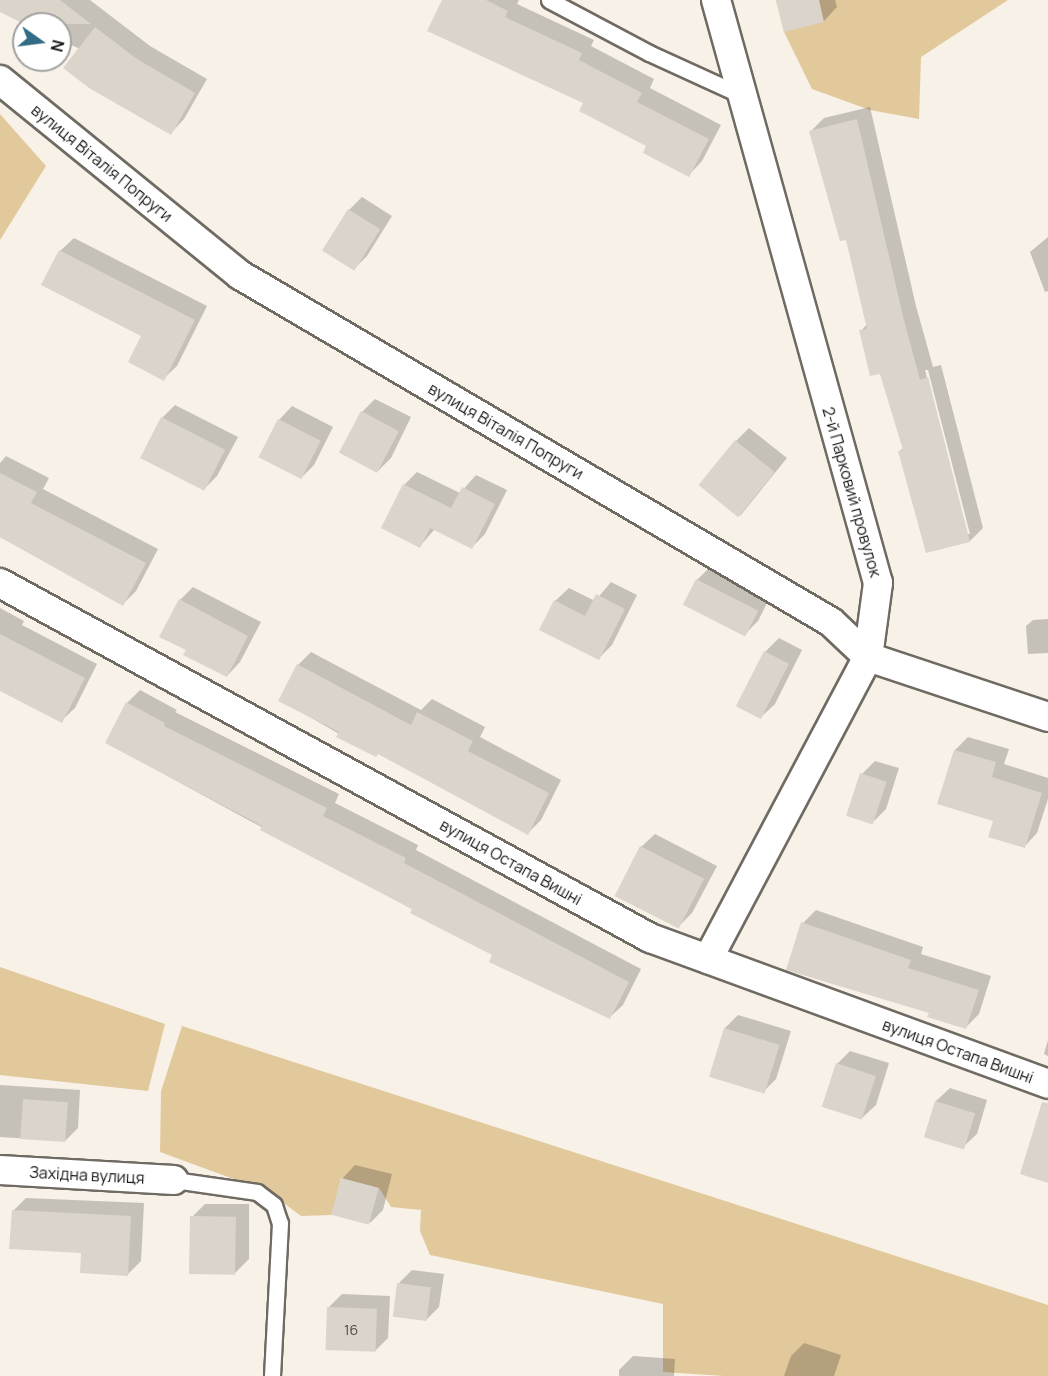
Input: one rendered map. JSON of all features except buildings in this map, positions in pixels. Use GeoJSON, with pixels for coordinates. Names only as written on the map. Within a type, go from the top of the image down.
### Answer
{"type":"FeatureCollection","features":[{"type":"Feature","properties":{"kind":"street","name":"2-й Парковий провулок"},"geometry":{"type":"LineString","coordinates":[[708,959],[868,657],[878,583],[739,94],[716,0]]}},
{"type":"Feature","properties":{"kind":"street","name":"вулиця Віталія Попруги"},"geometry":{"type":"LineString","coordinates":[[0,80],[240,275],[831,622],[868,657],[1048,717]]}},
{"type":"Feature","properties":{"kind":"street","name":"вулиця Остапа Вишні"},"geometry":{"type":"LineString","coordinates":[[0,583],[650,938],[1048,1084]]}},
{"type":"Feature","properties":{"kind":"street","name":"Західна вулиця"},"geometry":{"type":"LineString","coordinates":[[0,1170],[174,1180]]}},
{"type":"Feature","properties":{"kind":"lane"},"geometry":{"type":"LineString","coordinates":[[549,0],[649,53],[739,94]]}},
{"type":"Feature","properties":{"kind":"lane"},"geometry":{"type":"LineString","coordinates":[[174,1180],[257,1192],[274,1206],[280,1224],[272,1376]]}},
{"type":"Feature","properties":{"kind":"shaded area"},"geometry":{"type":"Polygon","coordinates":[[[776,0],[1008,0],[921,57],[919,119],[870,110],[812,89],[784,32],[776,0]]]}},
{"type":"Feature","properties":{"kind":"shaded area"},"geometry":{"type":"Polygon","coordinates":[[[0,114],[46,166],[0,240],[0,114]]]}},
{"type":"Feature","properties":{"kind":"shaded area"},"geometry":{"type":"Polygon","coordinates":[[[0,967],[165,1024],[148,1091],[0,1075],[0,967]]]}},
{"type":"Feature","properties":{"kind":"shaded area"},"geometry":{"type":"Polygon","coordinates":[[[182,1026],[1048,1305],[1048,1376],[724,1376],[663,1372],[663,1304],[430,1255],[420,1231],[421,1210],[391,1207],[379,1188],[341,1178],[332,1215],[301,1216],[269,1192],[160,1152],[161,1091],[182,1026]]]}}]}
